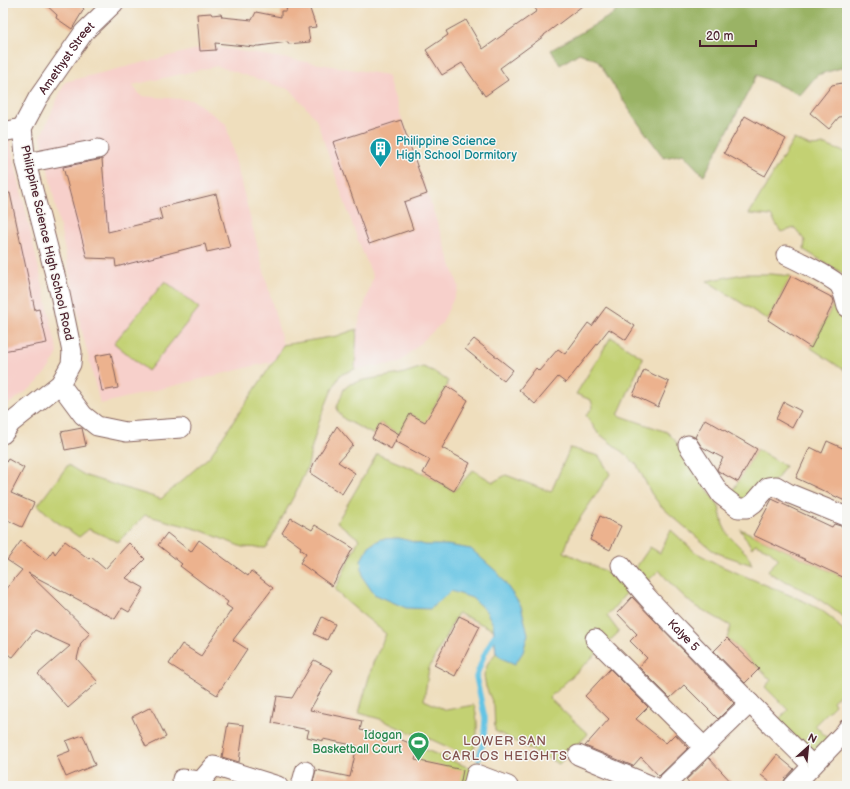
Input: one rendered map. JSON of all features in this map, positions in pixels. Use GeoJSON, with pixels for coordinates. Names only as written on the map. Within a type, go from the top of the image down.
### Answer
{"type":"FeatureCollection","features":[{"type":"Feature","properties":{"kind":"street","name":"Amethyst Street"},"geometry":{"type":"LineString","coordinates":[[38,98],[84,32],[114,3]]}},
{"type":"Feature","properties":{"kind":"street","name":"Philippine Science High School Road"},"geometry":{"type":"LineString","coordinates":[[6,425],[60,384],[70,364],[72,352],[60,294],[26,163],[22,128],[38,98]]}},
{"type":"Feature","properties":{"kind":"street"},"geometry":{"type":"LineString","coordinates":[[3,132],[22,128]]}},
{"type":"Feature","properties":{"kind":"street"},"geometry":{"type":"LineString","coordinates":[[26,163],[98,149]]}},
{"type":"Feature","properties":{"kind":"street"},"geometry":{"type":"LineString","coordinates":[[786,255],[809,266],[839,285],[847,307]]}},
{"type":"Feature","properties":{"kind":"street"},"geometry":{"type":"LineString","coordinates":[[60,384],[83,415],[97,426],[126,432],[181,428]]}},
{"type":"Feature","properties":{"kind":"street"},"geometry":{"type":"LineString","coordinates":[[688,445],[721,495],[738,508],[747,508],[754,503],[768,487],[776,486],[788,493],[847,517]]}},
{"type":"Feature","properties":{"kind":"street","name":"Kalye 5"},"geometry":{"type":"LineString","coordinates":[[621,565],[636,586],[750,704],[812,765]]}},
{"type":"Feature","properties":{"kind":"street"},"geometry":{"type":"LineString","coordinates":[[595,639],[704,748]]}},
{"type":"Feature","properties":{"kind":"street"},"geometry":{"type":"LineString","coordinates":[[664,786],[750,704]]}},
{"type":"Feature","properties":{"kind":"street"},"geometry":{"type":"LineString","coordinates":[[793,786],[847,729]]}},
{"type":"Feature","properties":{"kind":"street"},"geometry":{"type":"LineString","coordinates":[[578,754],[652,786]]}},
{"type":"Feature","properties":{"kind":"street"},"geometry":{"type":"LineString","coordinates":[[182,779],[201,782],[214,766],[278,786]]}},
{"type":"Feature","properties":{"kind":"street"},"geometry":{"type":"LineString","coordinates":[[474,786],[476,774],[508,786]]}},
{"type":"Feature","properties":{"kind":"shaded area"},"geometry":{"type":"Polygon","coordinates":[[[209,46],[387,75],[459,287],[442,323],[399,363],[355,369],[357,329],[373,277],[357,238],[316,119],[291,90],[217,66],[132,85],[141,96],[193,100],[226,124],[283,345],[274,361],[100,404],[79,319],[41,136],[65,82],[209,46]]]}},
{"type":"Feature","properties":{"kind":"shaded area"},"geometry":{"type":"Polygon","coordinates":[[[9,137],[58,353],[50,367],[37,383],[3,408],[3,139],[9,137]]]}},
{"type":"Feature","properties":{"kind":"green space"},"geometry":{"type":"Polygon","coordinates":[[[619,3],[847,3],[847,69],[841,68],[817,75],[800,95],[757,75],[704,176],[683,154],[664,158],[636,120],[597,60],[579,53],[560,65],[551,50],[615,13],[619,3]]]}},
{"type":"Feature","properties":{"kind":"green space"},"geometry":{"type":"Polygon","coordinates":[[[794,139],[810,146],[825,145],[847,153],[847,276],[804,250],[805,241],[795,228],[781,232],[771,216],[749,214],[794,139]]]}},
{"type":"Feature","properties":{"kind":"green space"},"geometry":{"type":"Polygon","coordinates":[[[743,274],[791,276],[768,320],[707,281],[743,274]]]}},
{"type":"Feature","properties":{"kind":"green space"},"geometry":{"type":"Polygon","coordinates":[[[165,281],[199,308],[148,371],[114,343],[165,281]]]}},
{"type":"Feature","properties":{"kind":"green space"},"geometry":{"type":"Polygon","coordinates":[[[836,299],[847,340],[847,372],[811,348],[836,299]]]}},
{"type":"Feature","properties":{"kind":"green space"},"geometry":{"type":"Polygon","coordinates":[[[357,329],[355,369],[340,375],[331,392],[320,419],[308,466],[266,548],[242,547],[200,530],[145,515],[118,542],[89,529],[79,537],[54,520],[38,505],[68,465],[86,476],[161,499],[210,456],[274,361],[283,345],[337,336],[357,329]]]}},
{"type":"Feature","properties":{"kind":"green space"},"geometry":{"type":"Polygon","coordinates":[[[611,337],[643,358],[618,415],[667,432],[674,439],[719,507],[723,525],[728,535],[748,555],[752,565],[712,550],[673,517],[660,505],[651,493],[637,465],[597,432],[586,415],[593,407],[591,400],[576,394],[611,337]]]}},
{"type":"Feature","properties":{"kind":"green space"},"geometry":{"type":"Polygon","coordinates":[[[423,367],[433,371],[448,381],[447,386],[432,410],[430,425],[410,414],[399,434],[380,423],[374,435],[344,419],[338,412],[337,407],[344,389],[350,384],[364,380],[401,374],[423,367]]]}},
{"type":"Feature","properties":{"kind":"green space"},"geometry":{"type":"Polygon","coordinates":[[[570,448],[599,456],[610,474],[572,530],[564,552],[607,572],[628,591],[607,616],[619,632],[549,698],[588,734],[559,764],[495,731],[494,706],[486,687],[484,675],[488,663],[496,653],[494,630],[458,613],[429,668],[424,700],[446,710],[474,705],[477,720],[477,732],[471,759],[430,739],[406,731],[380,719],[359,713],[373,663],[386,634],[335,590],[359,539],[337,522],[377,454],[423,473],[454,491],[473,470],[493,482],[506,475],[551,492],[570,448]]]}},
{"type":"Feature","properties":{"kind":"green space"},"geometry":{"type":"Polygon","coordinates":[[[757,449],[785,466],[777,479],[750,498],[743,499],[732,492],[757,449]]]}},
{"type":"Feature","properties":{"kind":"green space"},"geometry":{"type":"Polygon","coordinates":[[[740,529],[847,579],[847,621],[820,600],[771,574],[768,570],[779,559],[769,550],[755,544],[752,548],[740,529]]]}},
{"type":"Feature","properties":{"kind":"green space"},"geometry":{"type":"Polygon","coordinates":[[[671,530],[695,552],[721,566],[806,602],[821,610],[833,619],[847,636],[847,688],[833,701],[835,705],[815,725],[829,740],[815,756],[777,721],[788,710],[765,687],[771,680],[727,638],[731,626],[692,604],[659,570],[646,583],[635,569],[650,547],[660,553],[671,530]]]}},
{"type":"Feature","properties":{"kind":"green space","name":"Idogan Basketball Court"},"geometry":{"type":"Polygon","coordinates":[[[419,747],[472,769],[469,786],[376,786],[419,747]]]}},
{"type":"Feature","properties":{"kind":"water"},"geometry":{"type":"Polygon","coordinates":[[[399,538],[425,545],[447,545],[471,549],[498,573],[521,606],[528,634],[523,652],[515,664],[503,659],[496,653],[493,624],[486,611],[472,598],[451,591],[430,609],[406,608],[374,594],[363,578],[361,560],[369,546],[381,539],[399,538]]]}},
{"type":"Feature","properties":{"kind":"building"},"geometry":{"type":"Polygon","coordinates":[[[44,3],[78,3],[84,9],[72,29],[56,18],[57,15],[44,3]]]}},
{"type":"Feature","properties":{"kind":"building"},"geometry":{"type":"Polygon","coordinates":[[[288,3],[308,3],[316,27],[308,28],[310,42],[288,44],[288,42],[255,47],[215,43],[216,50],[200,51],[197,14],[221,14],[222,17],[252,20],[256,12],[281,17],[281,11],[286,11],[288,3]]]}},
{"type":"Feature","properties":{"kind":"building"},"geometry":{"type":"Polygon","coordinates":[[[531,3],[586,3],[500,68],[508,80],[485,96],[462,63],[442,75],[426,50],[448,35],[446,31],[466,20],[483,49],[537,11],[531,3]]]}},
{"type":"Feature","properties":{"kind":"building"},"geometry":{"type":"Polygon","coordinates":[[[847,82],[847,116],[839,117],[829,129],[810,113],[832,85],[847,82]]]}},
{"type":"Feature","properties":{"kind":"building"},"geometry":{"type":"Polygon","coordinates":[[[745,116],[786,139],[765,176],[724,153],[745,116]]]}},
{"type":"Feature","properties":{"kind":"building","name":"Philippine Science High School Dormitory"},"geometry":{"type":"Polygon","coordinates":[[[401,120],[427,194],[404,202],[413,229],[369,244],[333,142],[401,120]]]}},
{"type":"Feature","properties":{"kind":"building"},"geometry":{"type":"Polygon","coordinates":[[[102,159],[108,232],[162,219],[159,208],[216,194],[230,247],[207,252],[205,244],[116,267],[115,259],[87,258],[63,167],[102,159]]]}},
{"type":"Feature","properties":{"kind":"building"},"geometry":{"type":"Polygon","coordinates":[[[10,193],[35,310],[39,309],[47,343],[3,351],[3,194],[10,193]]]}},
{"type":"Feature","properties":{"kind":"building"},"geometry":{"type":"Polygon","coordinates":[[[791,276],[833,298],[834,302],[811,348],[768,320],[791,276]]]}},
{"type":"Feature","properties":{"kind":"building"},"geometry":{"type":"Polygon","coordinates":[[[606,307],[635,326],[626,340],[609,329],[566,383],[558,377],[535,404],[519,390],[536,368],[539,371],[558,349],[565,354],[588,323],[592,326],[606,307]]]}},
{"type":"Feature","properties":{"kind":"building"},"geometry":{"type":"Polygon","coordinates":[[[474,339],[513,370],[504,381],[465,349],[474,339]]]}},
{"type":"Feature","properties":{"kind":"building"},"geometry":{"type":"Polygon","coordinates":[[[111,353],[118,388],[102,391],[95,356],[111,353]]]}},
{"type":"Feature","properties":{"kind":"building"},"geometry":{"type":"Polygon","coordinates":[[[644,370],[669,382],[658,407],[633,395],[644,370]]]}},
{"type":"Feature","properties":{"kind":"building"},"geometry":{"type":"Polygon","coordinates":[[[447,386],[468,400],[442,448],[470,463],[454,491],[423,473],[430,460],[395,441],[410,414],[425,422],[447,386]]]}},
{"type":"Feature","properties":{"kind":"building"},"geometry":{"type":"Polygon","coordinates":[[[784,402],[801,411],[792,428],[776,419],[784,402]]]}},
{"type":"Feature","properties":{"kind":"building"},"geometry":{"type":"Polygon","coordinates":[[[705,419],[757,449],[738,482],[718,471],[717,469],[723,458],[702,447],[695,437],[705,419]]]}},
{"type":"Feature","properties":{"kind":"building"},"geometry":{"type":"Polygon","coordinates":[[[380,423],[399,434],[391,449],[372,438],[380,423]]]}},
{"type":"Feature","properties":{"kind":"building"},"geometry":{"type":"Polygon","coordinates":[[[337,426],[353,445],[338,462],[355,473],[342,494],[310,473],[314,463],[337,426]]]}},
{"type":"Feature","properties":{"kind":"building"},"geometry":{"type":"Polygon","coordinates":[[[82,428],[86,446],[65,450],[61,432],[82,428]]]}},
{"type":"Feature","properties":{"kind":"building"},"geometry":{"type":"Polygon","coordinates":[[[827,441],[847,450],[847,505],[844,504],[845,501],[796,478],[810,447],[822,453],[827,441]]]}},
{"type":"Feature","properties":{"kind":"building"},"geometry":{"type":"Polygon","coordinates":[[[8,459],[24,468],[11,493],[34,503],[22,527],[3,518],[3,467],[8,459]]]}},
{"type":"Feature","properties":{"kind":"building"},"geometry":{"type":"Polygon","coordinates":[[[772,499],[832,527],[834,524],[847,528],[847,579],[753,535],[772,499]]]}},
{"type":"Feature","properties":{"kind":"building"},"geometry":{"type":"Polygon","coordinates":[[[600,516],[621,526],[610,550],[590,540],[600,516]]]}},
{"type":"Feature","properties":{"kind":"building"},"geometry":{"type":"Polygon","coordinates":[[[291,518],[312,530],[315,525],[353,548],[332,586],[300,563],[306,553],[300,549],[301,547],[282,533],[291,518]]]}},
{"type":"Feature","properties":{"kind":"building"},"geometry":{"type":"Polygon","coordinates":[[[167,533],[191,552],[199,540],[248,576],[251,571],[273,588],[233,640],[247,649],[217,695],[169,664],[182,644],[201,656],[232,609],[226,605],[228,602],[180,566],[182,564],[158,545],[167,533]]]}},
{"type":"Feature","properties":{"kind":"building"},"geometry":{"type":"Polygon","coordinates":[[[21,541],[46,560],[53,550],[55,554],[65,541],[89,559],[91,557],[105,569],[129,543],[145,559],[126,578],[144,588],[129,612],[122,608],[115,619],[28,573],[90,633],[81,643],[77,659],[98,682],[68,708],[38,674],[70,646],[35,630],[13,657],[3,652],[3,592],[22,570],[7,560],[21,541]]]}},
{"type":"Feature","properties":{"kind":"building"},"geometry":{"type":"Polygon","coordinates":[[[632,597],[734,703],[718,719],[684,685],[670,698],[639,667],[647,658],[630,641],[637,634],[617,613],[632,597]]]}},
{"type":"Feature","properties":{"kind":"building"},"geometry":{"type":"Polygon","coordinates":[[[459,616],[480,626],[455,676],[434,665],[459,616]]]}},
{"type":"Feature","properties":{"kind":"building"},"geometry":{"type":"Polygon","coordinates":[[[322,617],[335,624],[327,640],[314,634],[322,617]]]}},
{"type":"Feature","properties":{"kind":"building"},"geometry":{"type":"Polygon","coordinates":[[[727,638],[759,669],[745,683],[714,651],[727,638]]]}},
{"type":"Feature","properties":{"kind":"building"},"geometry":{"type":"Polygon","coordinates":[[[314,660],[333,670],[310,710],[362,721],[360,730],[392,736],[419,747],[415,760],[463,770],[460,786],[312,786],[316,770],[350,777],[357,746],[307,737],[309,730],[272,723],[277,696],[292,698],[314,660]]]}},
{"type":"Feature","properties":{"kind":"building"},"geometry":{"type":"Polygon","coordinates":[[[610,669],[648,707],[636,719],[666,743],[675,734],[688,748],[659,776],[641,757],[633,766],[585,746],[609,719],[585,696],[610,669]]]}},
{"type":"Feature","properties":{"kind":"building"},"geometry":{"type":"Polygon","coordinates":[[[151,707],[166,737],[146,747],[132,717],[151,707]]]}},
{"type":"Feature","properties":{"kind":"building"},"geometry":{"type":"Polygon","coordinates":[[[228,723],[244,725],[239,762],[222,757],[228,723]]]}},
{"type":"Feature","properties":{"kind":"building"},"geometry":{"type":"Polygon","coordinates":[[[83,735],[95,765],[66,777],[57,756],[70,751],[66,741],[83,735]]]}},
{"type":"Feature","properties":{"kind":"building"},"geometry":{"type":"Polygon","coordinates":[[[777,755],[794,769],[785,779],[782,786],[775,786],[761,775],[777,755]]]}},
{"type":"Feature","properties":{"kind":"building"},"geometry":{"type":"Polygon","coordinates":[[[709,758],[735,786],[691,786],[686,780],[709,758]]]}},
{"type":"Feature","properties":{"kind":"waterway"},"geometry":{"type":"LineString","coordinates":[[479,758],[484,738],[485,718],[476,677],[484,655],[494,636]]}},
{"type":"Feature","properties":{"kind":"place","name":"Philippine Science High School Dormitory"},"geometry":{"type":"Point","coordinates":[380,168]}},
{"type":"Feature","properties":{"kind":"place","name":"Idogan Basketball Court"},"geometry":{"type":"Point","coordinates":[418,762]}},
{"type":"Feature","properties":{"kind":"district","name":"LOWER SAN CARLOS HEIGHTS"},"geometry":{"type":"Point","coordinates":[505,748]}}]}
